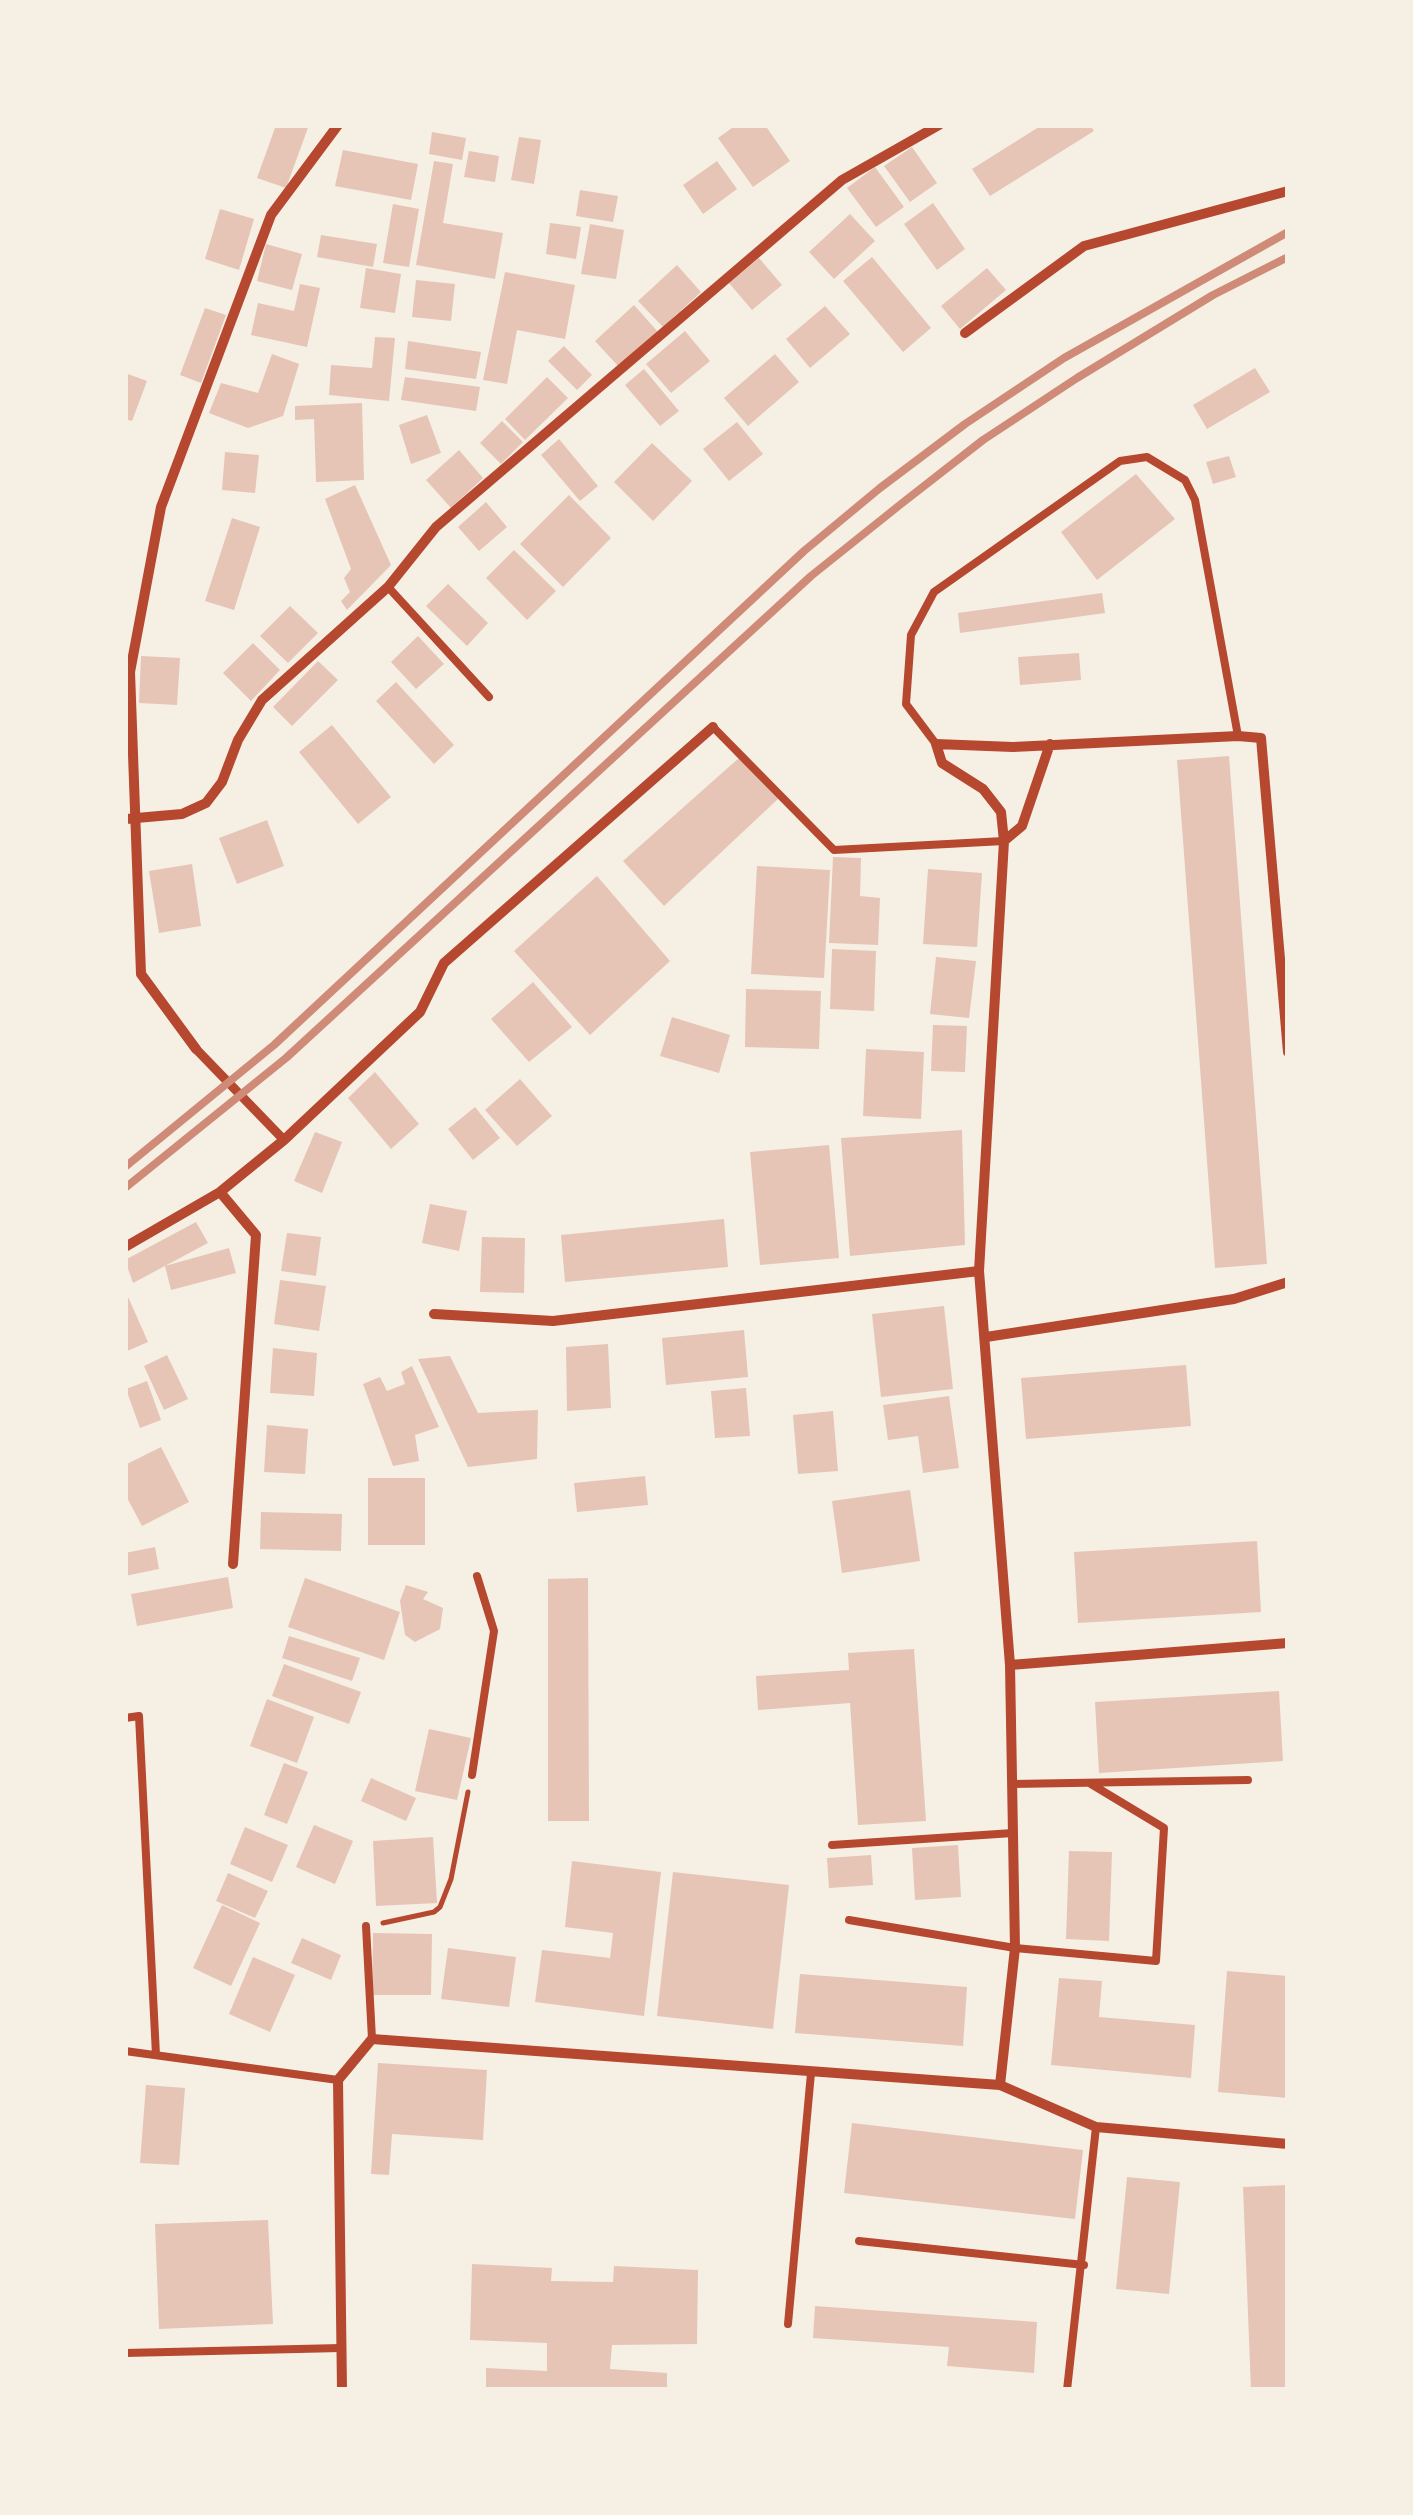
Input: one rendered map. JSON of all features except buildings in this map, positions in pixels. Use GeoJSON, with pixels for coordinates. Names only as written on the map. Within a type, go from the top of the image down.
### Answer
{"type":"FeatureCollection","features":[{"type":"Feature","properties":{"kind":"street"},"geometry":{"type":"LineString","coordinates":[[284,1140],[196,1050],[142,974],[131,819],[130,672],[161,507],[271,215],[338,125]]}},
{"type":"Feature","properties":{"kind":"street"},"geometry":{"type":"LineString","coordinates":[[131,819],[182,814],[206,803],[222,782],[238,740],[262,700],[388,588],[436,527],[842,180],[939,125]]}},
{"type":"Feature","properties":{"kind":"street"},"geometry":{"type":"LineString","coordinates":[[965,333],[1084,246],[1288,191]]}},
{"type":"Feature","properties":{"kind":"street"},"geometry":{"type":"LineString","coordinates":[[125,1247],[220,1192],[284,1140],[420,1012],[444,963],[713,727]]}},
{"type":"Feature","properties":{"kind":"street"},"geometry":{"type":"LineString","coordinates":[[1000,2085],[1014,1948],[1010,1665],[980,1271],[1004,841],[1001,812],[983,790],[942,763],[936,744],[1261,738],[1288,1052]]}},
{"type":"Feature","properties":{"kind":"street"},"geometry":{"type":"LineString","coordinates":[[1004,841],[1022,826],[1050,744]]}},
{"type":"Feature","properties":{"kind":"street"},"geometry":{"type":"LineString","coordinates":[[125,944],[139,938]]}},
{"type":"Feature","properties":{"kind":"street"},"geometry":{"type":"LineString","coordinates":[[220,1192],[256,1235],[234,1564]]}},
{"type":"Feature","properties":{"kind":"street"},"geometry":{"type":"LineString","coordinates":[[434,1314],[553,1321],[980,1271]]}},
{"type":"Feature","properties":{"kind":"street"},"geometry":{"type":"LineString","coordinates":[[986,1337],[1234,1299],[1288,1282]]}},
{"type":"Feature","properties":{"kind":"street"},"geometry":{"type":"LineString","coordinates":[[1010,1665],[1288,1643]]}},
{"type":"Feature","properties":{"kind":"street"},"geometry":{"type":"LineString","coordinates":[[342,2390],[338,2080],[372,2039],[1000,2085],[1096,2128],[1288,2144]]}},
{"type":"Feature","properties":{"kind":"lane"},"geometry":{"type":"LineString","coordinates":[[936,744],[906,704],[910,635],[934,592],[1120,460],[1148,457],[1185,480],[1195,500],[1238,736]]}},
{"type":"Feature","properties":{"kind":"lane"},"geometry":{"type":"LineString","coordinates":[[388,588],[489,698]]}},
{"type":"Feature","properties":{"kind":"lane"},"geometry":{"type":"LineString","coordinates":[[713,727],[834,850],[1004,841]]}},
{"type":"Feature","properties":{"kind":"lane"},"geometry":{"type":"LineString","coordinates":[[472,1775],[494,1631],[477,1576]]}},
{"type":"Feature","properties":{"kind":"lane"},"geometry":{"type":"LineString","coordinates":[[125,1718],[140,1716],[156,2055]]}},
{"type":"Feature","properties":{"kind":"lane"},"geometry":{"type":"LineString","coordinates":[[1012,1784],[1248,1780]]}},
{"type":"Feature","properties":{"kind":"lane"},"geometry":{"type":"LineString","coordinates":[[849,1920],[1014,1948],[1156,1962],[1164,1828],[1091,1784]]}},
{"type":"Feature","properties":{"kind":"lane"},"geometry":{"type":"LineString","coordinates":[[832,1845],[1013,1833]]}},
{"type":"Feature","properties":{"kind":"lane"},"geometry":{"type":"LineString","coordinates":[[366,1926],[372,2039]]}},
{"type":"Feature","properties":{"kind":"lane"},"geometry":{"type":"LineString","coordinates":[[125,2051],[338,2080]]}},
{"type":"Feature","properties":{"kind":"lane"},"geometry":{"type":"LineString","coordinates":[[788,2324],[811,2073]]}},
{"type":"Feature","properties":{"kind":"lane"},"geometry":{"type":"LineString","coordinates":[[1067,2390],[1084,2265],[1096,2128]]}},
{"type":"Feature","properties":{"kind":"lane"},"geometry":{"type":"LineString","coordinates":[[859,2241],[1084,2265]]}},
{"type":"Feature","properties":{"kind":"lane"},"geometry":{"type":"LineString","coordinates":[[125,2353],[341,2348]]}},
{"type":"Feature","properties":{"kind":"path"},"geometry":{"type":"LineString","coordinates":[[366,1926],[434,1912],[440,1906],[451,1879],[472,1775]]}},
{"type":"Feature","properties":{"kind":"railway"},"geometry":{"type":"LineString","coordinates":[[125,1167],[274,1045],[804,551],[880,488],[965,424],[1064,358],[1288,232]]}},
{"type":"Feature","properties":{"kind":"railway"},"geometry":{"type":"LineString","coordinates":[[125,1188],[286,1058],[811,576],[983,440],[1213,295],[1288,257]]}}]}
